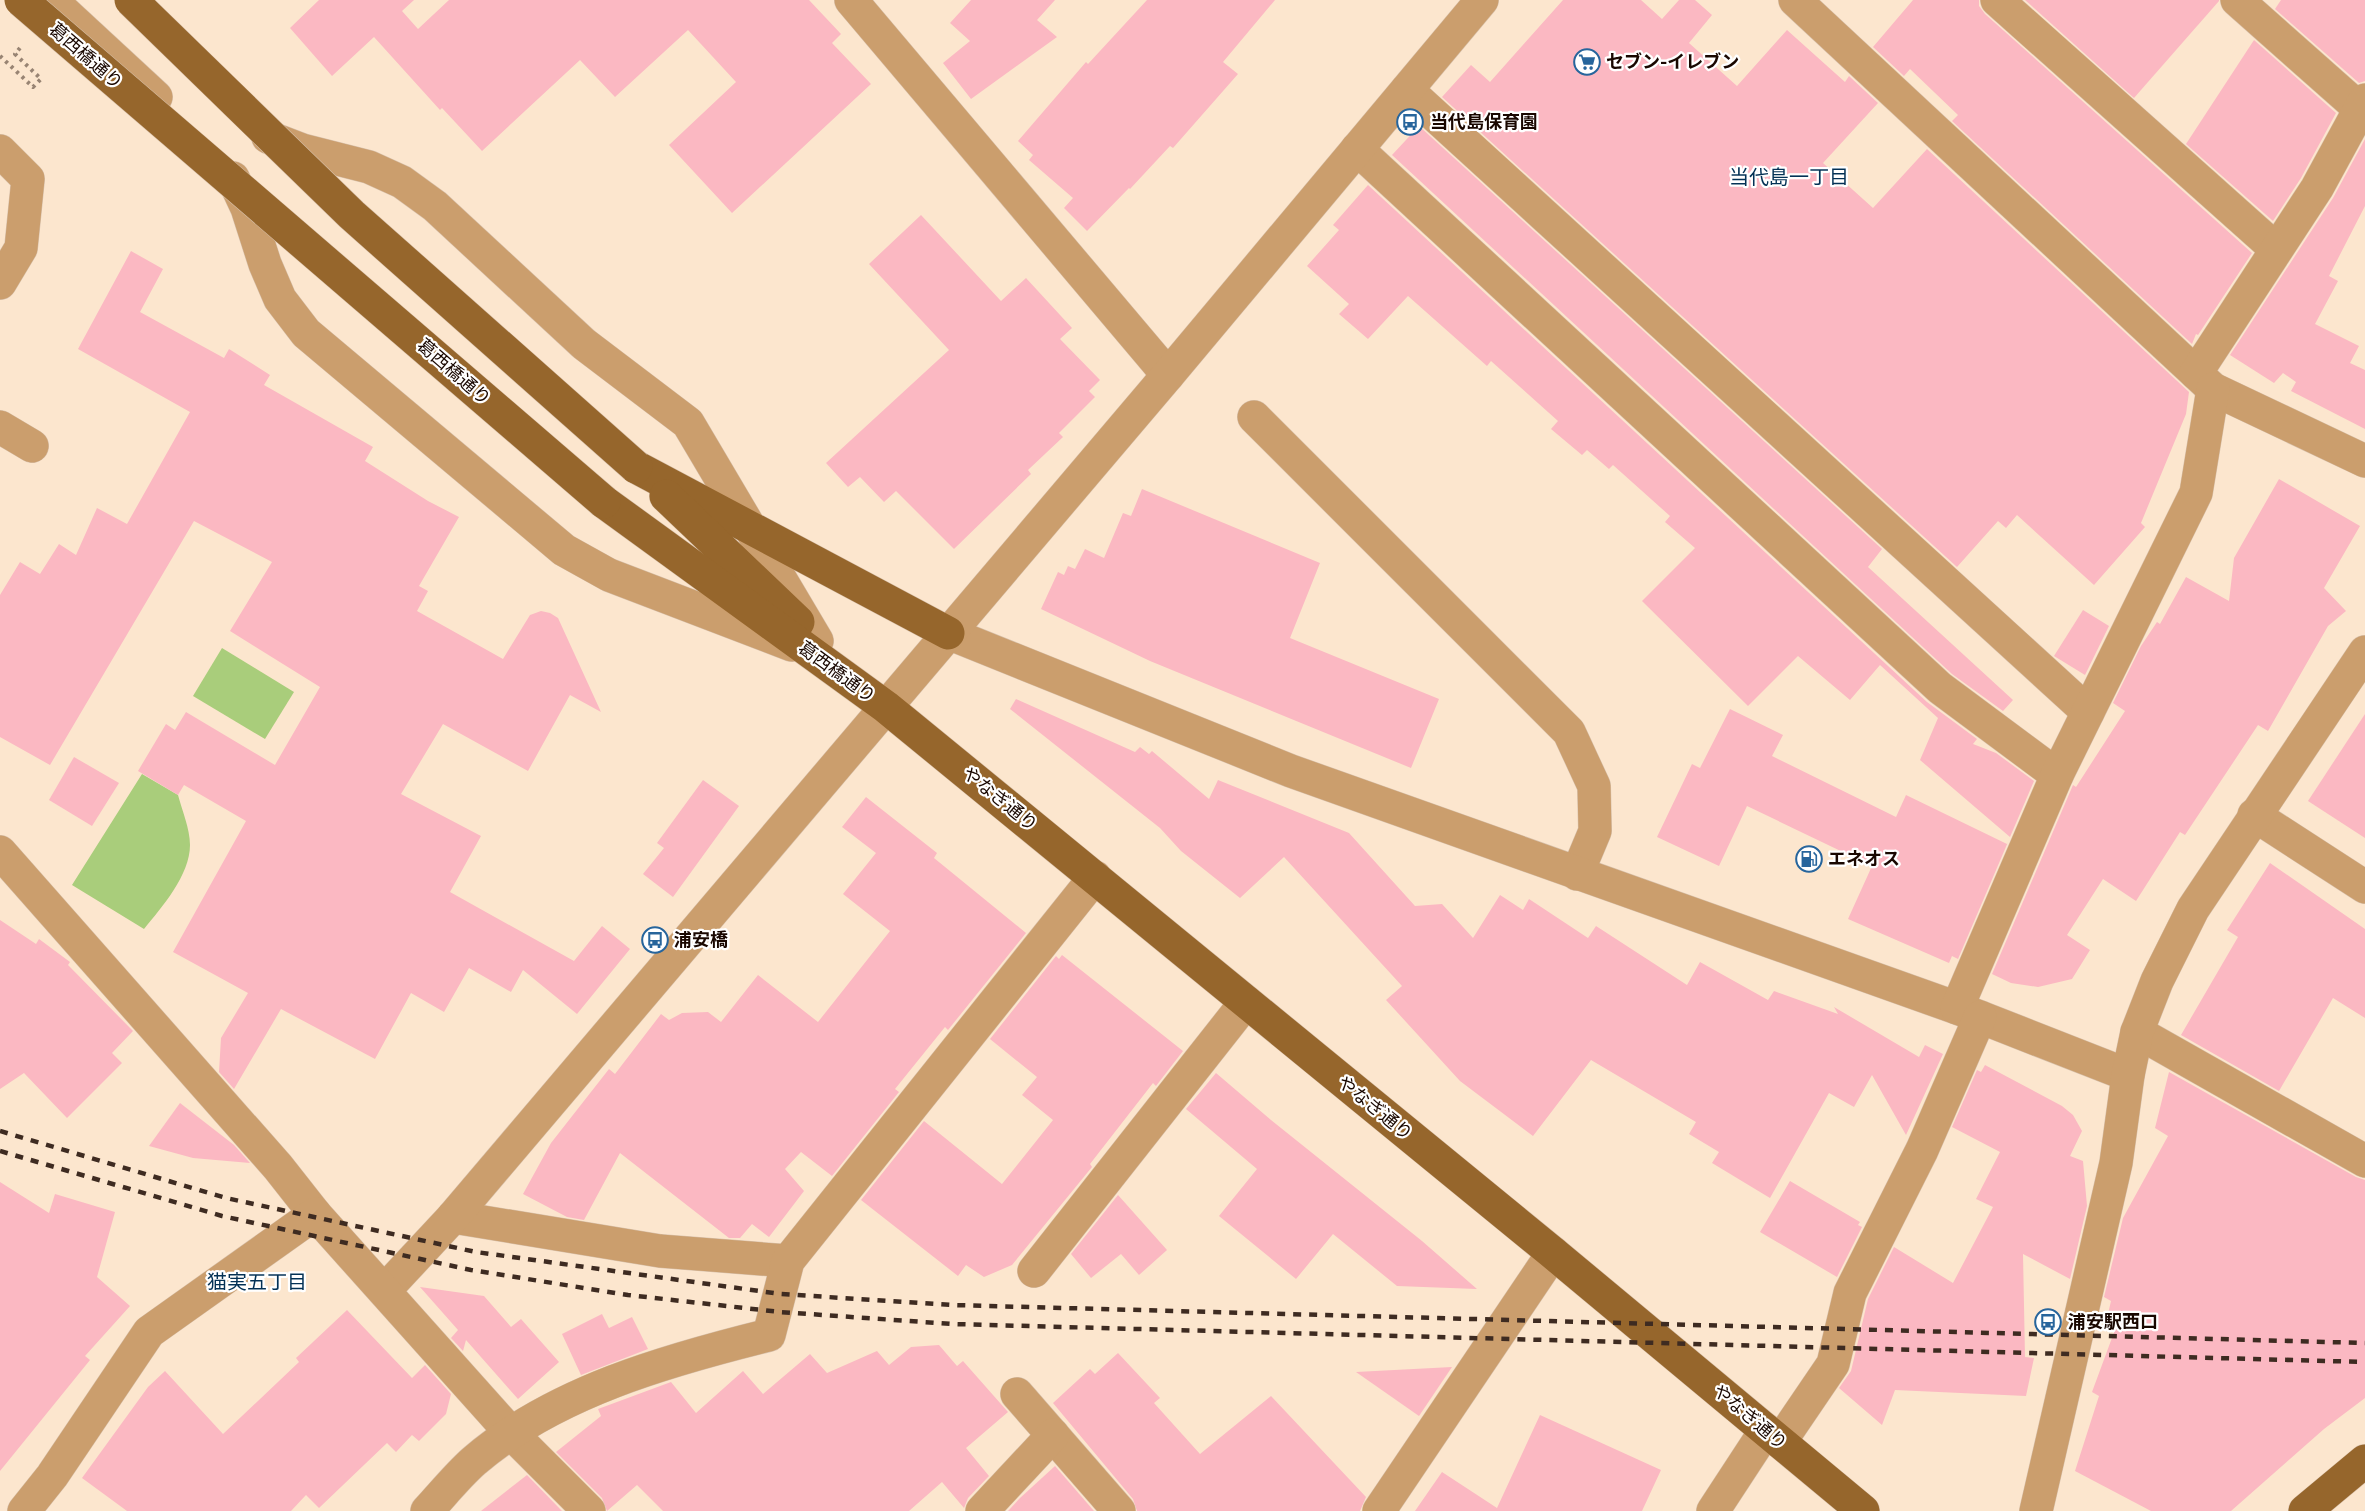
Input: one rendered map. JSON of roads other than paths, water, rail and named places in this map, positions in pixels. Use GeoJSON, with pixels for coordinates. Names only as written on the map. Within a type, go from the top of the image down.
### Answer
{"type":"FeatureCollection","features":[{"type":"Feature","properties":{"kind":"main road","name":"葛西橋通り"},"geometry":{"type":"LineString","coordinates":[[21,0],[604,502],[812,646],[886,707]]}},
{"type":"Feature","properties":{"kind":"main road","name":"葛西橋通り"},"geometry":{"type":"LineString","coordinates":[[131,0],[352,215],[636,467],[812,646]]}},
{"type":"Feature","properties":{"kind":"main road"},"geometry":{"type":"LineString","coordinates":[[636,467],[948,633]]}},
{"type":"Feature","properties":{"kind":"main road","name":"やなぎ通り"},"geometry":{"type":"LineString","coordinates":[[886,707],[1553,1253],[1863,1511]]}},
{"type":"Feature","properties":{"kind":"main road"},"geometry":{"type":"LineString","coordinates":[[2305,1511],[2365,1461]]}},
{"type":"Feature","properties":{"kind":"street"},"geometry":{"type":"LineString","coordinates":[[51,0],[208,144],[225,166],[247,208],[265,264],[280,299],[306,333],[564,550],[609,575],[812,646]]}},
{"type":"Feature","properties":{"kind":"street"},"geometry":{"type":"LineString","coordinates":[[111,0],[232,115],[265,136],[302,150],[369,167],[402,182],[435,206],[584,344],[688,423],[752,530],[812,646]]}},
{"type":"Feature","properties":{"kind":"street"},"geometry":{"type":"LineString","coordinates":[[851,0],[1168,375]]}},
{"type":"Feature","properties":{"kind":"street"},"geometry":{"type":"LineString","coordinates":[[385,1290],[453,1217],[1168,375],[1482,0]]}},
{"type":"Feature","properties":{"kind":"street"},"geometry":{"type":"LineString","coordinates":[[1795,0],[2205,381],[2365,461]]}},
{"type":"Feature","properties":{"kind":"street"},"geometry":{"type":"LineString","coordinates":[[1997,0],[2276,249]]}},
{"type":"Feature","properties":{"kind":"street"},"geometry":{"type":"LineString","coordinates":[[1713,1511],[1833,1364],[1850,1293],[1922,1150],[1968,1013],[2057,775],[2196,493],[2205,381],[2276,249],[2317,188],[2363,104],[2237,0]]}},
{"type":"Feature","properties":{"kind":"street"},"geometry":{"type":"LineString","coordinates":[[1407,90],[2088,712]]}},
{"type":"Feature","properties":{"kind":"street"},"geometry":{"type":"LineString","coordinates":[[1357,149],[1940,688],[2057,775]]}},
{"type":"Feature","properties":{"kind":"street"},"geometry":{"type":"LineString","coordinates":[[0,151],[28,179],[21,248],[0,283]]}},
{"type":"Feature","properties":{"kind":"street"},"geometry":{"type":"LineString","coordinates":[[1254,417],[1569,732],[1594,786],[1595,831],[1577,874]]}},
{"type":"Feature","properties":{"kind":"street"},"geometry":{"type":"LineString","coordinates":[[0,427],[32,446]]}},
{"type":"Feature","properties":{"kind":"street"},"geometry":{"type":"LineString","coordinates":[[948,633],[1291,771],[1968,1013],[2128,1075]]}},
{"type":"Feature","properties":{"kind":"street"},"geometry":{"type":"LineString","coordinates":[[2036,1511],[2116,1163],[2128,1075],[2137,1032],[2157,981],[2193,909],[2365,652]]}},
{"type":"Feature","properties":{"kind":"street"},"geometry":{"type":"LineString","coordinates":[[2254,815],[2365,887]]}},
{"type":"Feature","properties":{"kind":"street"},"geometry":{"type":"LineString","coordinates":[[0,852],[278,1167],[315,1214],[511,1433],[590,1511]]}},
{"type":"Feature","properties":{"kind":"street"},"geometry":{"type":"LineString","coordinates":[[427,1511],[473,1462],[511,1433],[559,1407],[602,1386],[694,1354],[769,1335],[788,1261],[1095,877]]}},
{"type":"Feature","properties":{"kind":"street"},"geometry":{"type":"LineString","coordinates":[[1034,1271],[1246,1002]]}},
{"type":"Feature","properties":{"kind":"street"},"geometry":{"type":"LineString","coordinates":[[2137,1032],[2365,1161]]}},
{"type":"Feature","properties":{"kind":"street"},"geometry":{"type":"LineString","coordinates":[[24,1511],[52,1476],[150,1332],[315,1214]]}},
{"type":"Feature","properties":{"kind":"street"},"geometry":{"type":"LineString","coordinates":[[453,1217],[660,1251],[788,1261]]}},
{"type":"Feature","properties":{"kind":"street"},"geometry":{"type":"LineString","coordinates":[[1379,1511],[1553,1253]]}},
{"type":"Feature","properties":{"kind":"street"},"geometry":{"type":"LineString","coordinates":[[1017,1394],[1119,1511]]}},
{"type":"Feature","properties":{"kind":"street"},"geometry":{"type":"LineString","coordinates":[[982,1511],[1053,1434]]}},
{"type":"Feature","properties":{"kind":"railway"},"geometry":{"type":"LineString","coordinates":[[0,1131],[226,1198],[476,1252],[781,1294],[952,1305],[2365,1343]]}},
{"type":"Feature","properties":{"kind":"railway"},"geometry":{"type":"LineString","coordinates":[[0,1151],[222,1216],[471,1270],[628,1295],[780,1312],[952,1324],[2365,1362]]}},
{"type":"Feature","properties":{"kind":"place","name":"セブン-イレブン"},"geometry":{"type":"Point","coordinates":[1587,62]}},
{"type":"Feature","properties":{"kind":"place","name":"当代島保育園"},"geometry":{"type":"Point","coordinates":[1410,122]}},
{"type":"Feature","properties":{"kind":"place","name":"エネオス"},"geometry":{"type":"Point","coordinates":[1809,859]}},
{"type":"Feature","properties":{"kind":"place","name":"浦安橋"},"geometry":{"type":"Point","coordinates":[655,940]}},
{"type":"Feature","properties":{"kind":"place","name":"浦安駅西口"},"geometry":{"type":"Point","coordinates":[2048,1322]}},
{"type":"Feature","properties":{"kind":"district","name":"当代島一丁目"},"geometry":{"type":"Point","coordinates":[1789,177]}},
{"type":"Feature","properties":{"kind":"district","name":"猫実五丁目"},"geometry":{"type":"Point","coordinates":[257,1282]}}]}
